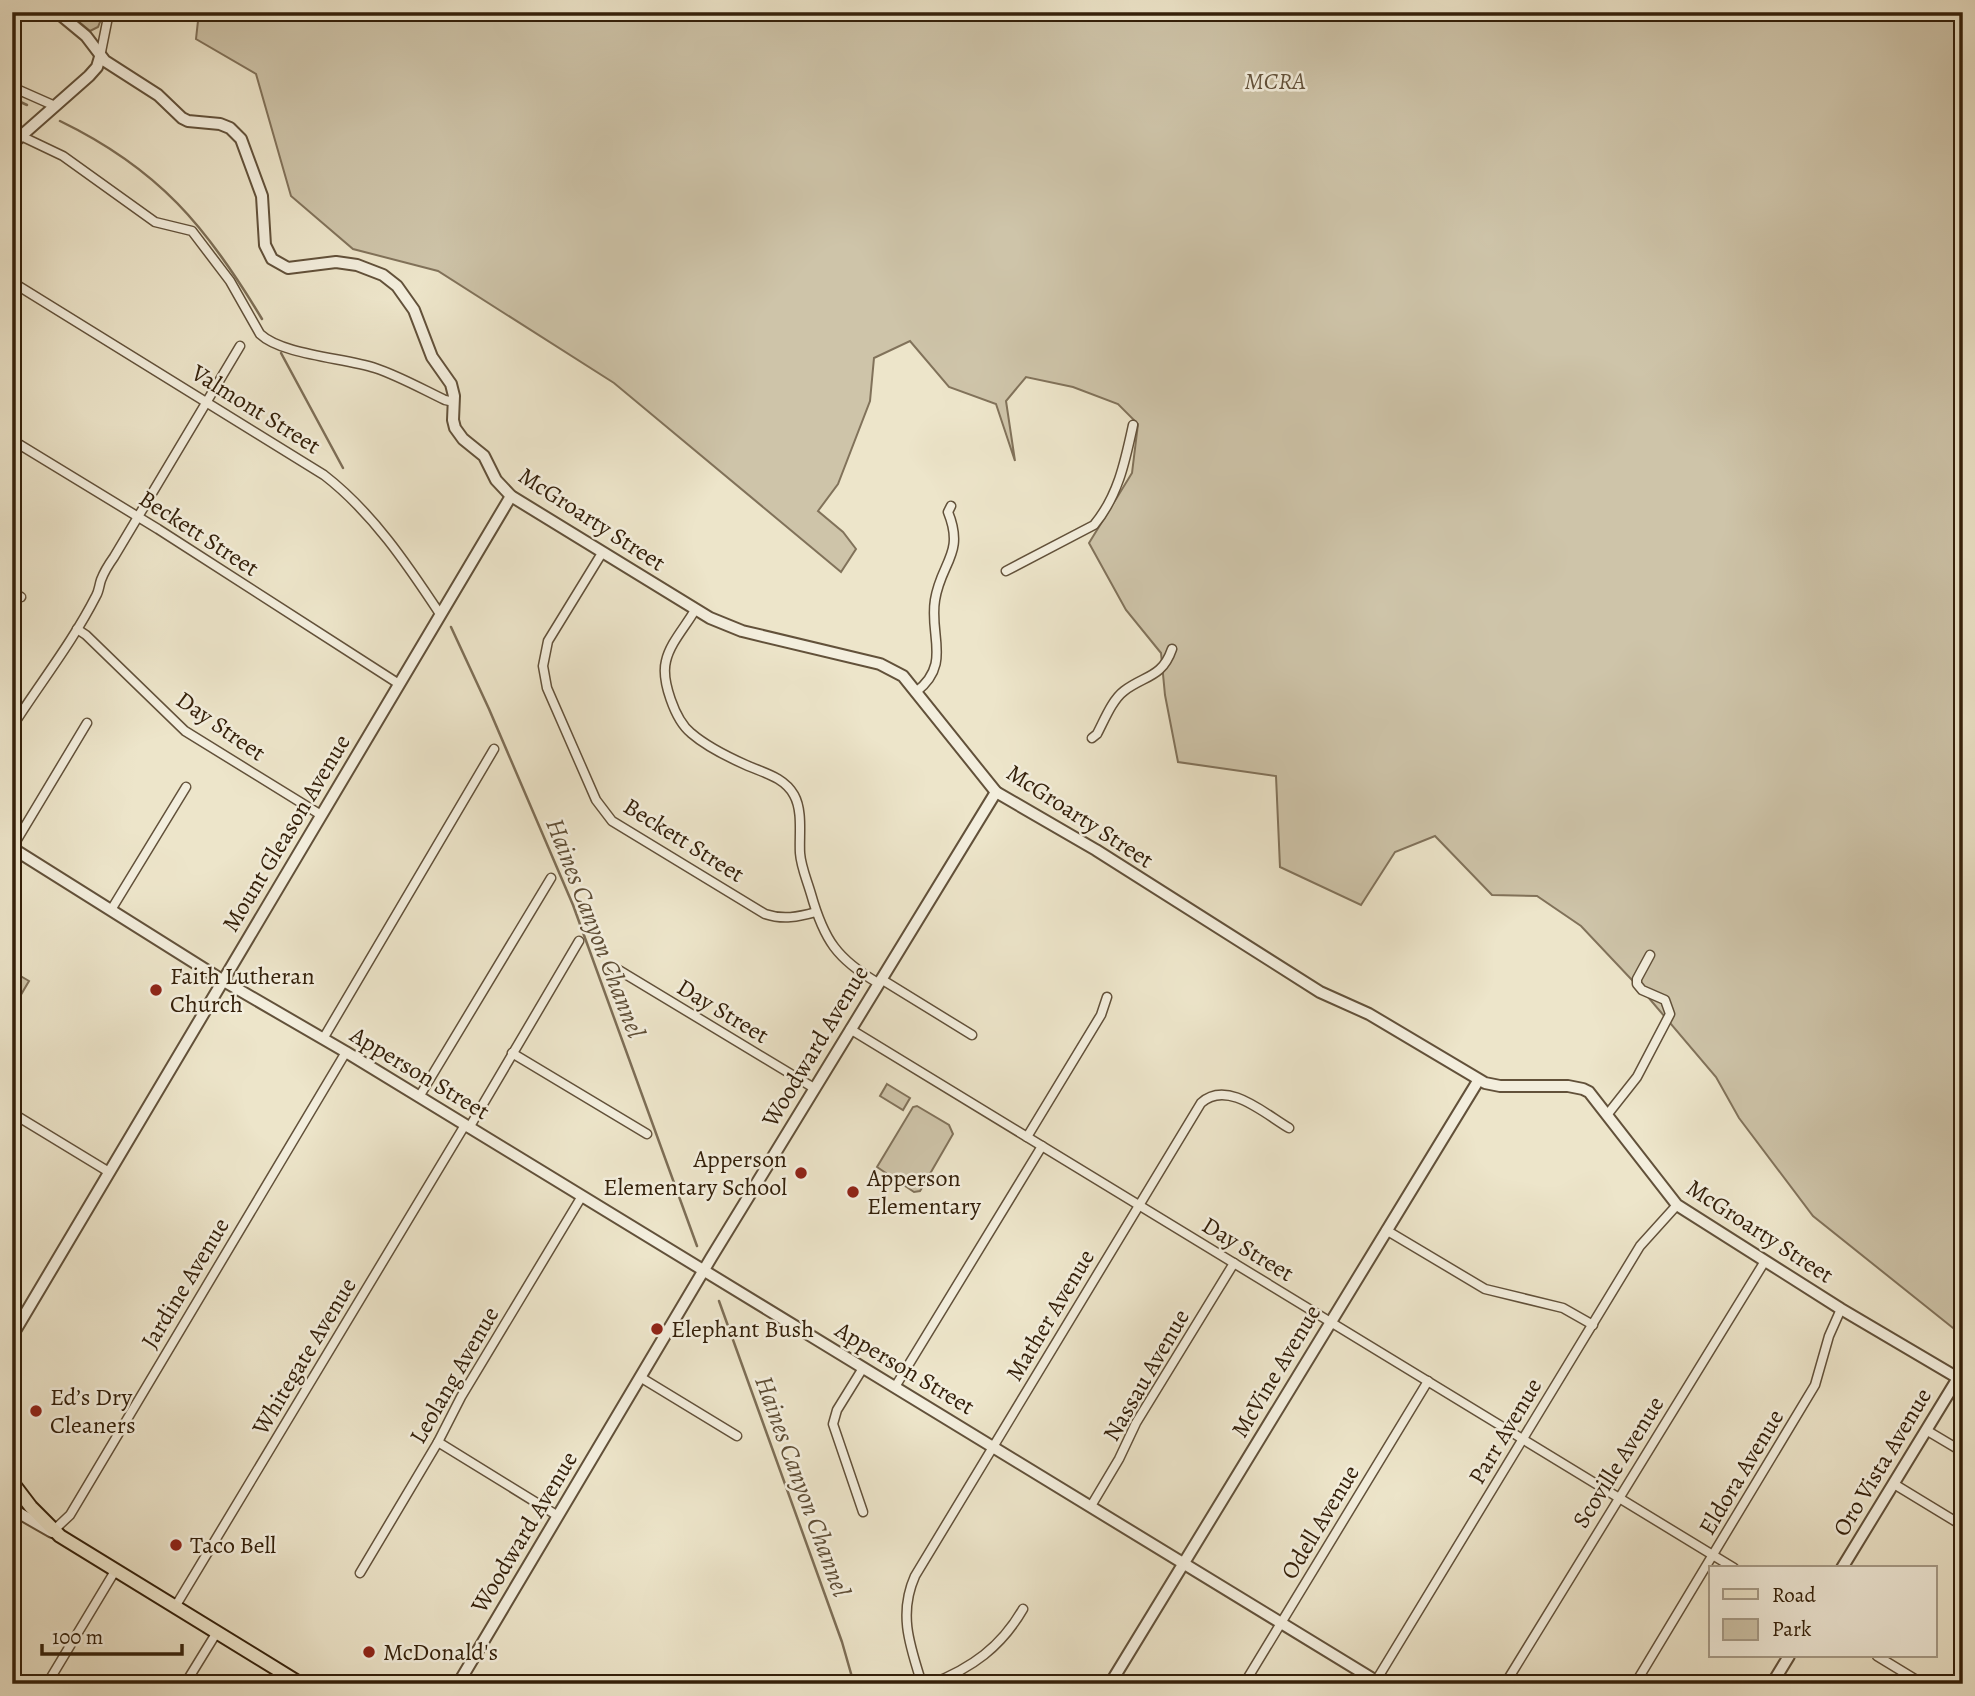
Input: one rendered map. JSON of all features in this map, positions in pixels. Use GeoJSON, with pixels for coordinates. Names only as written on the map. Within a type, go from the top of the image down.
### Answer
{"type":"FeatureCollection","features":[{"type":"Feature","properties":{"kind":"main road"},"geometry":{"type":"LineString","coordinates":[[12,1482],[31,1507],[57,1533],[297,1683]]}},
{"type":"Feature","properties":{"kind":"street","name":"McGroarty Street"},"geometry":{"type":"LineString","coordinates":[[57,12],[86,36],[100,57],[158,95],[184,120],[220,124],[230,128],[241,139],[260,187],[265,246],[272,260],[288,268],[336,262],[357,265],[383,275],[397,286],[414,310],[432,357],[449,379],[454,402],[453,420],[458,433],[481,453],[496,480],[511,496],[695,610],[742,631],[880,664],[896,671],[916,691],[996,792],[1096,850],[1320,992],[1369,1014],[1478,1081],[1500,1086],[1537,1085],[1583,1089],[1607,1115],[1677,1205],[1841,1309],[1961,1379]]}},
{"type":"Feature","properties":{"kind":"street"},"geometry":{"type":"LineString","coordinates":[[109,12],[97,67],[17,140],[63,156],[155,222],[192,231],[230,281],[260,334],[268,341],[278,346],[372,367],[454,402]]}},
{"type":"Feature","properties":{"kind":"street"},"geometry":{"type":"LineString","coordinates":[[12,87],[55,106]]}},
{"type":"Feature","properties":{"kind":"street","name":"Valmont Street"},"geometry":{"type":"LineString","coordinates":[[12,282],[313,467],[347,493],[383,535],[440,614]]}},
{"type":"Feature","properties":{"kind":"street"},"geometry":{"type":"LineString","coordinates":[[12,727],[77,629],[98,593],[101,579],[240,346]]}},
{"type":"Feature","properties":{"kind":"street"},"geometry":{"type":"LineString","coordinates":[[1006,571],[1094,526],[1103,514],[1124,468],[1133,425]]}},
{"type":"Feature","properties":{"kind":"street","name":"Beckett Street"},"geometry":{"type":"LineString","coordinates":[[12,440],[399,684]]}},
{"type":"Feature","properties":{"kind":"street","name":"Mount Gleason Avenue"},"geometry":{"type":"LineString","coordinates":[[12,1336],[511,496]]}},
{"type":"Feature","properties":{"kind":"street"},"geometry":{"type":"LineString","coordinates":[[916,691],[926,684],[936,666],[938,649],[934,603],[955,543],[954,525],[948,512],[951,506]]}},
{"type":"Feature","properties":{"kind":"street","name":"Beckett Street"},"geometry":{"type":"LineString","coordinates":[[602,553],[548,641],[543,666],[547,688],[596,800],[612,821],[765,914],[778,918],[816,912]]}},
{"type":"Feature","properties":{"kind":"street"},"geometry":{"type":"LineString","coordinates":[[12,592],[21,597]]}},
{"type":"Feature","properties":{"kind":"street"},"geometry":{"type":"LineString","coordinates":[[695,610],[667,656],[664,675],[665,685],[684,725],[691,733],[730,758],[774,776],[792,792],[798,807],[802,863],[816,912],[827,939],[837,954],[852,967],[972,1035]]}},
{"type":"Feature","properties":{"kind":"street","name":"Day Street"},"geometry":{"type":"LineString","coordinates":[[77,629],[185,731],[321,815]]}},
{"type":"Feature","properties":{"kind":"street"},"geometry":{"type":"LineString","coordinates":[[1092,738],[1121,693],[1153,676],[1163,667],[1172,649]]}},
{"type":"Feature","properties":{"kind":"street"},"geometry":{"type":"LineString","coordinates":[[12,848],[87,723]]}},
{"type":"Feature","properties":{"kind":"street"},"geometry":{"type":"LineString","coordinates":[[323,1039],[494,749]]}},
{"type":"Feature","properties":{"kind":"street"},"geometry":{"type":"LineString","coordinates":[[111,910],[186,787]]}},
{"type":"Feature","properties":{"kind":"street","name":"Woodward Avenue"},"geometry":{"type":"LineString","coordinates":[[458,1684],[704,1270],[996,792]]}},
{"type":"Feature","properties":{"kind":"street","name":"Apperson Street"},"geometry":{"type":"LineString","coordinates":[[12,848],[222,980],[704,1270],[1377,1683]]}},
{"type":"Feature","properties":{"kind":"street"},"geometry":{"type":"LineString","coordinates":[[419,1097],[551,878]]}},
{"type":"Feature","properties":{"kind":"street","name":"Whitegate Avenue"},"geometry":{"type":"LineString","coordinates":[[175,1607],[579,941]]}},
{"type":"Feature","properties":{"kind":"street"},"geometry":{"type":"LineString","coordinates":[[1607,1115],[1637,1077],[1668,1022],[1670,1008],[1665,1000],[1642,990],[1637,984],[1650,955]]}},
{"type":"Feature","properties":{"kind":"street","name":"Day Street"},"geometry":{"type":"LineString","coordinates":[[612,966],[814,1088]]}},
{"type":"Feature","properties":{"kind":"street"},"geometry":{"type":"LineString","coordinates":[[1027,1137],[1101,1015],[1107,997]]}},
{"type":"Feature","properties":{"kind":"street","name":"Day Street"},"geometry":{"type":"LineString","coordinates":[[850,1029],[1730,1566]]}},
{"type":"Feature","properties":{"kind":"street","name":"Jardine Avenue"},"geometry":{"type":"LineString","coordinates":[[57,1533],[345,1052]]}},
{"type":"Feature","properties":{"kind":"street"},"geometry":{"type":"LineString","coordinates":[[512,1053],[646,1134]]}},
{"type":"Feature","properties":{"kind":"street","name":"McVine Avenue"},"geometry":{"type":"LineString","coordinates":[[1110,1684],[1478,1081]]}},
{"type":"Feature","properties":{"kind":"street","name":"Mather Avenue"},"geometry":{"type":"LineString","coordinates":[[922,1684],[906,1633],[905,1609],[910,1587],[1201,1103],[1206,1098],[1218,1095],[1239,1098],[1289,1128]]}},
{"type":"Feature","properties":{"kind":"street"},"geometry":{"type":"LineString","coordinates":[[12,1113],[109,1172]]}},
{"type":"Feature","properties":{"kind":"street"},"geometry":{"type":"LineString","coordinates":[[895,1387],[1042,1146]]}},
{"type":"Feature","properties":{"kind":"street","name":"Leolang Avenue"},"geometry":{"type":"LineString","coordinates":[[360,1573],[438,1442],[461,1397],[582,1196]]}},
{"type":"Feature","properties":{"kind":"street","name":"Parr Avenue"},"geometry":{"type":"LineString","coordinates":[[1377,1683],[1640,1246],[1677,1205]]}},
{"type":"Feature","properties":{"kind":"street"},"geometry":{"type":"LineString","coordinates":[[1386,1230],[1485,1289],[1563,1308],[1593,1325]]}},
{"type":"Feature","properties":{"kind":"street","name":"Scoville Avenue"},"geometry":{"type":"LineString","coordinates":[[1505,1684],[1765,1261]]}},
{"type":"Feature","properties":{"kind":"street","name":"Nassau Avenue"},"geometry":{"type":"LineString","coordinates":[[1091,1506],[1119,1459],[1136,1423],[1234,1263]]}},
{"type":"Feature","properties":{"kind":"street","name":"Eldora Avenue"},"geometry":{"type":"LineString","coordinates":[[1635,1684],[1818,1381],[1829,1336],[1841,1309]]}},
{"type":"Feature","properties":{"kind":"street"},"geometry":{"type":"LineString","coordinates":[[863,1368],[835,1413],[833,1427],[863,1512]]}},
{"type":"Feature","properties":{"kind":"street"},"geometry":{"type":"LineString","coordinates":[[640,1377],[737,1436]]}},
{"type":"Feature","properties":{"kind":"street","name":"Oro Vista Avenue"},"geometry":{"type":"LineString","coordinates":[[1843,1566],[1961,1379]]}},
{"type":"Feature","properties":{"kind":"street","name":"Odell Avenue"},"geometry":{"type":"LineString","coordinates":[[1244,1684],[1428,1381]]}},
{"type":"Feature","properties":{"kind":"street"},"geometry":{"type":"LineString","coordinates":[[1927,1430],[1963,1452]]}},
{"type":"Feature","properties":{"kind":"street"},"geometry":{"type":"LineString","coordinates":[[438,1442],[558,1516]]}},
{"type":"Feature","properties":{"kind":"street"},"geometry":{"type":"LineString","coordinates":[[1894,1484],[1963,1526]]}},
{"type":"Feature","properties":{"kind":"street"},"geometry":{"type":"LineString","coordinates":[[12,1509],[57,1533]]}},
{"type":"Feature","properties":{"kind":"street"},"geometry":{"type":"LineString","coordinates":[[47,1684],[116,1571]]}},
{"type":"Feature","properties":{"kind":"street"},"geometry":{"type":"LineString","coordinates":[[931,1684],[964,1670],[994,1648],[1011,1629],[1023,1609]]}},
{"type":"Feature","properties":{"kind":"street"},"geometry":{"type":"LineString","coordinates":[[185,1684],[217,1632]]}},
{"type":"Feature","properties":{"kind":"street"},"geometry":{"type":"LineString","coordinates":[[1772,1684],[1788,1658]]}},
{"type":"Feature","properties":{"kind":"street"},"geometry":{"type":"LineString","coordinates":[[1880,1658],[1923,1684]]}},
{"type":"Feature","properties":{"kind":"green space"},"geometry":{"type":"Polygon","coordinates":[[[67,12],[104,12],[98,27],[90,31],[67,12]]]}},
{"type":"Feature","properties":{"kind":"green space","name":"MCRA"},"geometry":{"type":"Polygon","coordinates":[[[199,12],[1963,12],[1963,1336],[1813,1216],[1739,1118],[1716,1077],[1648,997],[1581,926],[1537,896],[1492,895],[1435,836],[1395,852],[1361,905],[1280,867],[1276,776],[1178,762],[1165,695],[1161,653],[1126,610],[1089,543],[1132,473],[1138,424],[1118,404],[1073,387],[1026,377],[1006,401],[1015,461],[996,404],[949,387],[910,341],[874,358],[870,401],[838,484],[818,511],[843,532],[856,549],[841,572],[614,383],[438,271],[353,249],[291,196],[256,74],[196,39],[199,12]]]}},
{"type":"Feature","properties":{"kind":"green space"},"geometry":{"type":"Polygon","coordinates":[[[12,971],[29,981],[12,1010],[12,971]]]}},
{"type":"Feature","properties":{"kind":"green space"},"geometry":{"type":"Polygon","coordinates":[[[887,1084],[910,1098],[903,1110],[880,1096],[887,1084]]]}},
{"type":"Feature","properties":{"kind":"green space"},"geometry":{"type":"Polygon","coordinates":[[[917,1106],[949,1125],[953,1134],[920,1191],[914,1192],[877,1167],[913,1107],[917,1106]]]}},
{"type":"Feature","properties":{"kind":"waterway","name":"Haines Canyon Channel"},"geometry":{"type":"LineString","coordinates":[[12,98],[27,105]]}},
{"type":"Feature","properties":{"kind":"waterway","name":"Haines Canyon Channel"},"geometry":{"type":"LineString","coordinates":[[60,121],[126,159],[178,204],[221,256],[262,319]]}},
{"type":"Feature","properties":{"kind":"waterway","name":"Haines Canyon Channel"},"geometry":{"type":"LineString","coordinates":[[281,353],[343,468]]}},
{"type":"Feature","properties":{"kind":"waterway","name":"Haines Canyon Channel"},"geometry":{"type":"LineString","coordinates":[[451,627],[573,905],[697,1246]]}},
{"type":"Feature","properties":{"kind":"waterway","name":"Haines Canyon Channel"},"geometry":{"type":"LineString","coordinates":[[719,1301],[842,1642],[854,1684]]}},
{"type":"Feature","properties":{"kind":"place","name":"Faith Lutheran Church"},"geometry":{"type":"Point","coordinates":[156,990]}},
{"type":"Feature","properties":{"kind":"place","name":"Apperson Elementary School"},"geometry":{"type":"Point","coordinates":[801,1173]}},
{"type":"Feature","properties":{"kind":"place","name":"Apperson Elementary"},"geometry":{"type":"Point","coordinates":[853,1192]}},
{"type":"Feature","properties":{"kind":"place","name":"Elephant Bush"},"geometry":{"type":"Point","coordinates":[657,1329]}},
{"type":"Feature","properties":{"kind":"place","name":"Ed’s Dry Cleaners"},"geometry":{"type":"Point","coordinates":[36,1411]}},
{"type":"Feature","properties":{"kind":"place","name":"Taco Bell"},"geometry":{"type":"Point","coordinates":[176,1545]}},
{"type":"Feature","properties":{"kind":"place","name":"McDonald's"},"geometry":{"type":"Point","coordinates":[369,1652]}}]}
